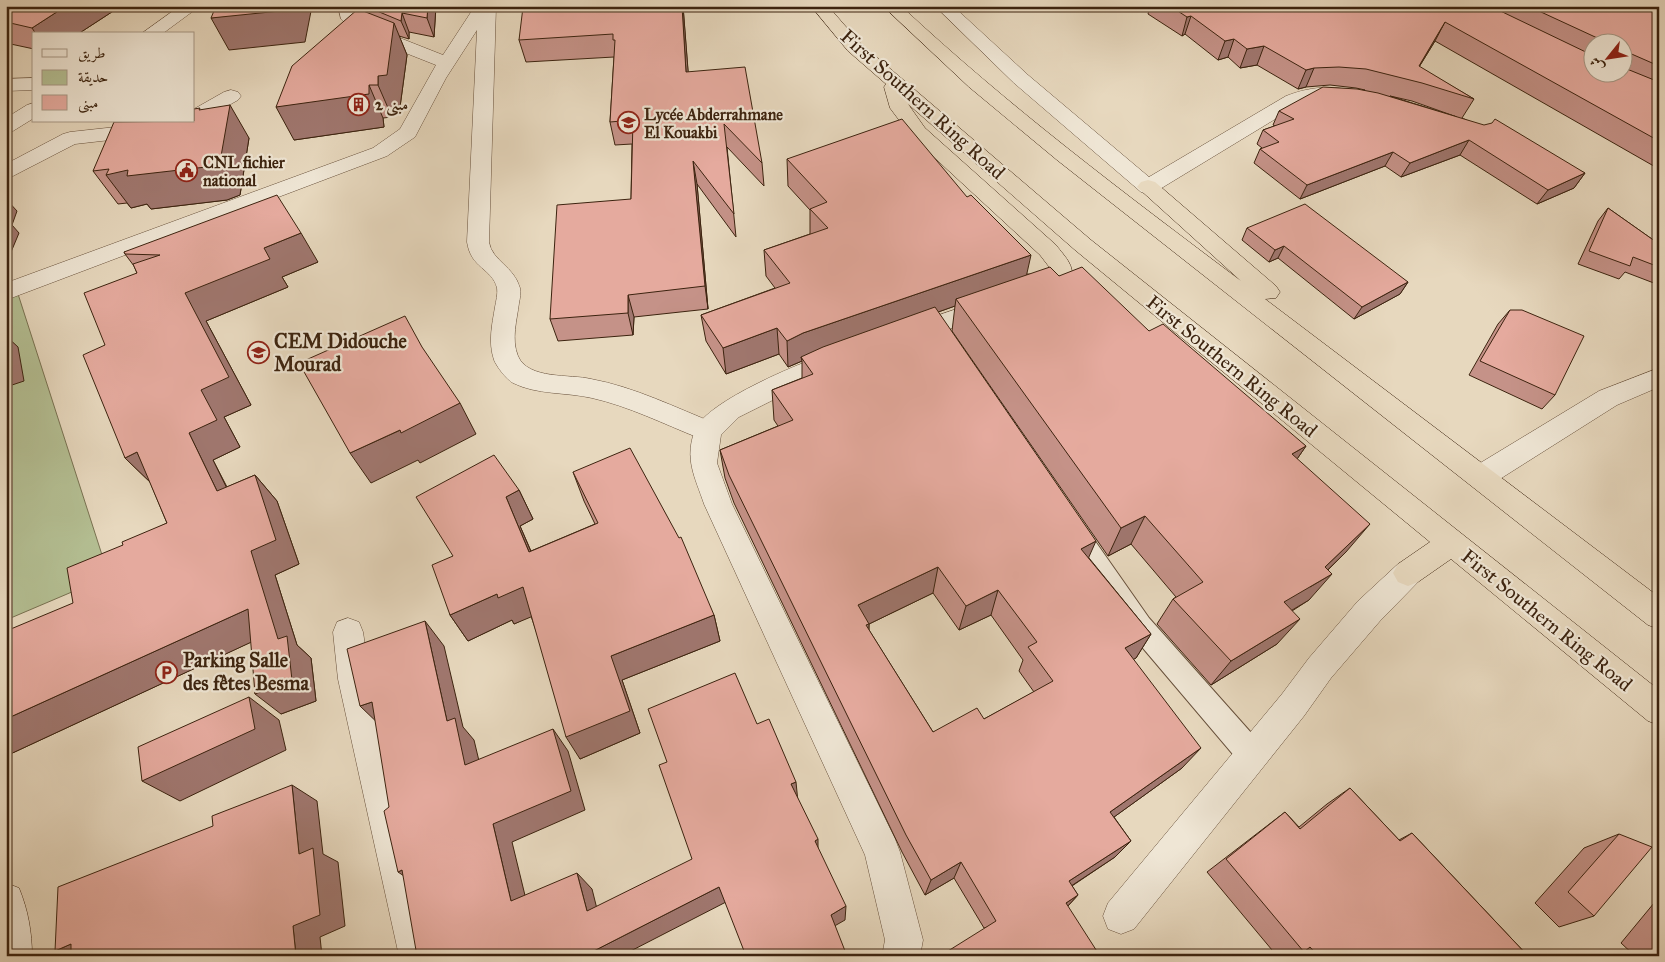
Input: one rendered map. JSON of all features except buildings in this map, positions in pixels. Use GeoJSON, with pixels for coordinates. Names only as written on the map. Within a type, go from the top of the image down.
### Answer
{"type":"FeatureCollection","features":[{"type":"Feature","properties":{"kind":"highway","name":"First Southern Ring Road"},"geometry":{"type":"LineString","coordinates":[[819,6],[854,47],[1083,245],[1659,710]]}},
{"type":"Feature","properties":{"kind":"highway"},"geometry":{"type":"LineString","coordinates":[[891,6],[918,33],[1010,111],[1161,231],[1482,476],[1659,615]]}},
{"type":"Feature","properties":{"kind":"highway"},"geometry":{"type":"LineString","coordinates":[[890,79],[900,108],[918,132],[1048,250],[1061,267],[1061,278],[1017,296]]}},
{"type":"Feature","properties":{"kind":"highway"},"geometry":{"type":"LineString","coordinates":[[1148,187],[1456,456]]}},
{"type":"Feature","properties":{"kind":"highway"},"geometry":{"type":"LineString","coordinates":[[1408,573],[1451,543]]}},
{"type":"Feature","properties":{"kind":"street"},"geometry":{"type":"LineString","coordinates":[[153,32],[192,6]]}},
{"type":"Feature","properties":{"kind":"street"},"geometry":{"type":"LineString","coordinates":[[347,6],[350,20],[361,29],[447,63]]}},
{"type":"Feature","properties":{"kind":"street"},"geometry":{"type":"LineString","coordinates":[[6,292],[380,152],[408,133],[447,63],[485,6]]}},
{"type":"Feature","properties":{"kind":"street"},"geometry":{"type":"LineString","coordinates":[[485,6],[478,242],[480,254],[503,275],[510,290],[502,340],[506,361],[521,376],[550,384],[591,388],[622,397],[708,432]]}},
{"type":"Feature","properties":{"kind":"street"},"geometry":{"type":"LineString","coordinates":[[943,6],[1021,79],[1148,187],[1285,104],[1305,94],[1330,92],[1370,100]]}},
{"type":"Feature","properties":{"kind":"street"},"geometry":{"type":"LineString","coordinates":[[6,85],[32,84]]}},
{"type":"Feature","properties":{"kind":"street"},"geometry":{"type":"LineString","coordinates":[[195,116],[231,96]]}},
{"type":"Feature","properties":{"kind":"street"},"geometry":{"type":"LineString","coordinates":[[6,127],[32,110]]}},
{"type":"Feature","properties":{"kind":"street"},"geometry":{"type":"LineString","coordinates":[[6,172],[70,138],[174,128],[184,122]]}},
{"type":"Feature","properties":{"kind":"street"},"geometry":{"type":"LineString","coordinates":[[888,341],[940,333],[1017,296]]}},
{"type":"Feature","properties":{"kind":"street"},"geometry":{"type":"LineString","coordinates":[[860,351],[814,368],[730,410],[708,432],[703,463],[718,504],[882,852],[904,940],[901,956]]}},
{"type":"Feature","properties":{"kind":"street"},"geometry":{"type":"LineString","coordinates":[[1482,476],[1608,398],[1659,377]]}},
{"type":"Feature","properties":{"kind":"street"},"geometry":{"type":"LineString","coordinates":[[1062,512],[1140,626],[1252,755]]}},
{"type":"Feature","properties":{"kind":"street"},"geometry":{"type":"LineString","coordinates":[[1121,916],[1293,705],[1320,668],[1369,611],[1408,573]]}},
{"type":"Feature","properties":{"kind":"street"},"geometry":{"type":"LineString","coordinates":[[348,632],[354,679],[418,956]]}},
{"type":"Feature","properties":{"kind":"street"},"geometry":{"type":"LineString","coordinates":[[6,901],[13,935],[12,956]]}},
{"type":"Feature","properties":{"kind":"green space"},"geometry":{"type":"Polygon","coordinates":[[[18,294],[103,558],[100,580],[6,620],[6,298],[18,294]]]}},
{"type":"Feature","properties":{"kind":"place","name":"مبنى 2"},"geometry":{"type":"Point","coordinates":[359,104]}},
{"type":"Feature","properties":{"kind":"place","name":"Lycée Abderrahmane El Kouakbi"},"geometry":{"type":"Point","coordinates":[628,123]}},
{"type":"Feature","properties":{"kind":"place","name":"CNL fichier national"},"geometry":{"type":"Point","coordinates":[187,171]}},
{"type":"Feature","properties":{"kind":"place","name":"CEM Didouche Mourad"},"geometry":{"type":"Point","coordinates":[258,352]}},
{"type":"Feature","properties":{"kind":"place","name":"Parking Salle des fêtes Besma"},"geometry":{"type":"Point","coordinates":[167,672]}}]}
